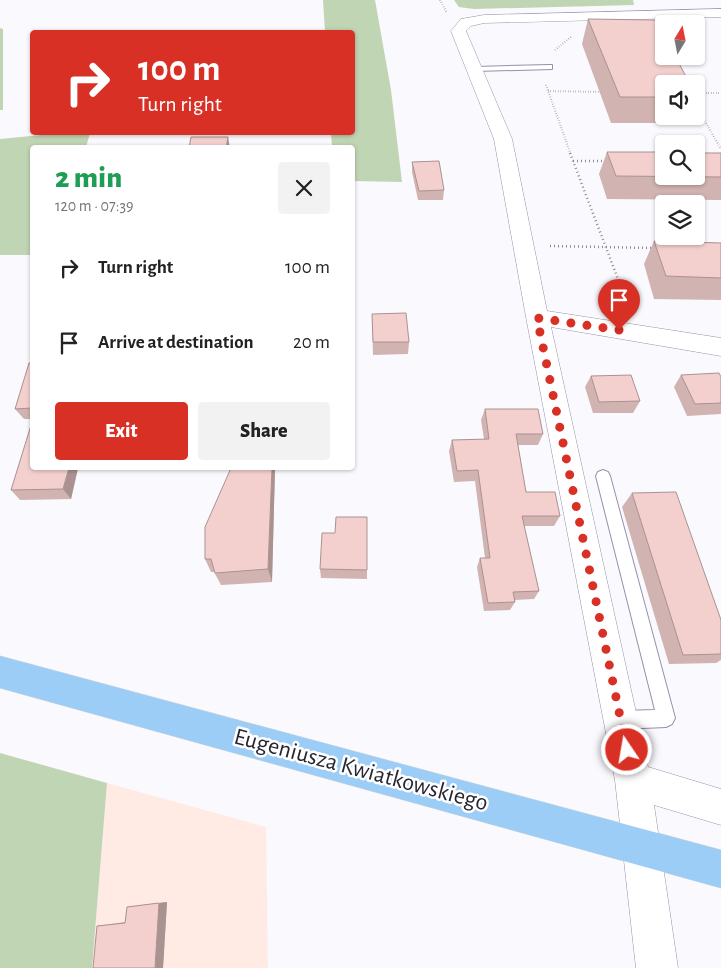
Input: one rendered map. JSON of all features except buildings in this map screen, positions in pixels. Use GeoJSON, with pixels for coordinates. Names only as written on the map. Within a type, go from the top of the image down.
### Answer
{"type":"FeatureCollection","features":[{"type":"Feature","properties":{"kind":"main road","name":"Eugeniusza Kwiatkowskiego"},"geometry":{"type":"LineString","coordinates":[[0,672],[721,869]]}},
{"type":"Feature","properties":{"kind":"street"},"geometry":{"type":"LineString","coordinates":[[657,968],[633,780],[537,318],[503,139],[476,69],[458,30],[466,22],[473,20],[721,13]]}},
{"type":"Feature","properties":{"kind":"street"},"geometry":{"type":"LineString","coordinates":[[537,318],[721,347]]}},
{"type":"Feature","properties":{"kind":"street"},"geometry":{"type":"LineString","coordinates":[[633,780],[721,807]]}},
{"type":"Feature","properties":{"kind":"lane"},"geometry":{"type":"LineString","coordinates":[[476,69],[544,67]]}},
{"type":"Feature","properties":{"kind":"lane"},"geometry":{"type":"LineString","coordinates":[[602,476],[666,718],[620,720]]}},
{"type":"Feature","properties":{"kind":"path"},"geometry":{"type":"LineString","coordinates":[[571,32],[570,39],[539,63],[544,67],[548,91],[601,240],[607,247],[629,309]]}},
{"type":"Feature","properties":{"kind":"path"},"geometry":{"type":"LineString","coordinates":[[548,91],[606,92]]}},
{"type":"Feature","properties":{"kind":"path"},"geometry":{"type":"LineString","coordinates":[[705,93],[721,93]]}},
{"type":"Feature","properties":{"kind":"path"},"geometry":{"type":"LineString","coordinates":[[705,121],[721,149]]}},
{"type":"Feature","properties":{"kind":"path"},"geometry":{"type":"LineString","coordinates":[[573,161],[609,161]]}},
{"type":"Feature","properties":{"kind":"path"},"geometry":{"type":"LineString","coordinates":[[547,246],[654,248]]}},
{"type":"Feature","properties":{"kind":"shaded area"},"geometry":{"type":"Polygon","coordinates":[[[107,783],[266,827],[268,968],[92,968],[107,783]]]}},
{"type":"Feature","properties":{"kind":"green space"},"geometry":{"type":"Polygon","coordinates":[[[323,0],[375,0],[391,90],[402,182],[355,181],[355,145],[332,145],[331,135],[355,135],[355,30],[325,30],[323,0]]]}},
{"type":"Feature","properties":{"kind":"green space"},"geometry":{"type":"Polygon","coordinates":[[[454,0],[633,0],[634,5],[474,9],[459,7],[454,0]]]}},
{"type":"Feature","properties":{"kind":"green space"},"geometry":{"type":"Polygon","coordinates":[[[0,28],[3,29],[3,110],[0,110],[0,28]]]}},
{"type":"Feature","properties":{"kind":"green space"},"geometry":{"type":"Polygon","coordinates":[[[41,135],[89,135],[87,145],[30,145],[30,255],[0,255],[0,139],[41,135]]]}},
{"type":"Feature","properties":{"kind":"green space"},"geometry":{"type":"Polygon","coordinates":[[[0,753],[107,783],[92,968],[0,968],[0,753]]]}},
{"type":"Feature","properties":{"kind":"route"},"geometry":{"type":"LineString","coordinates":[[619,330],[537,318],[627,750]]}}]}
